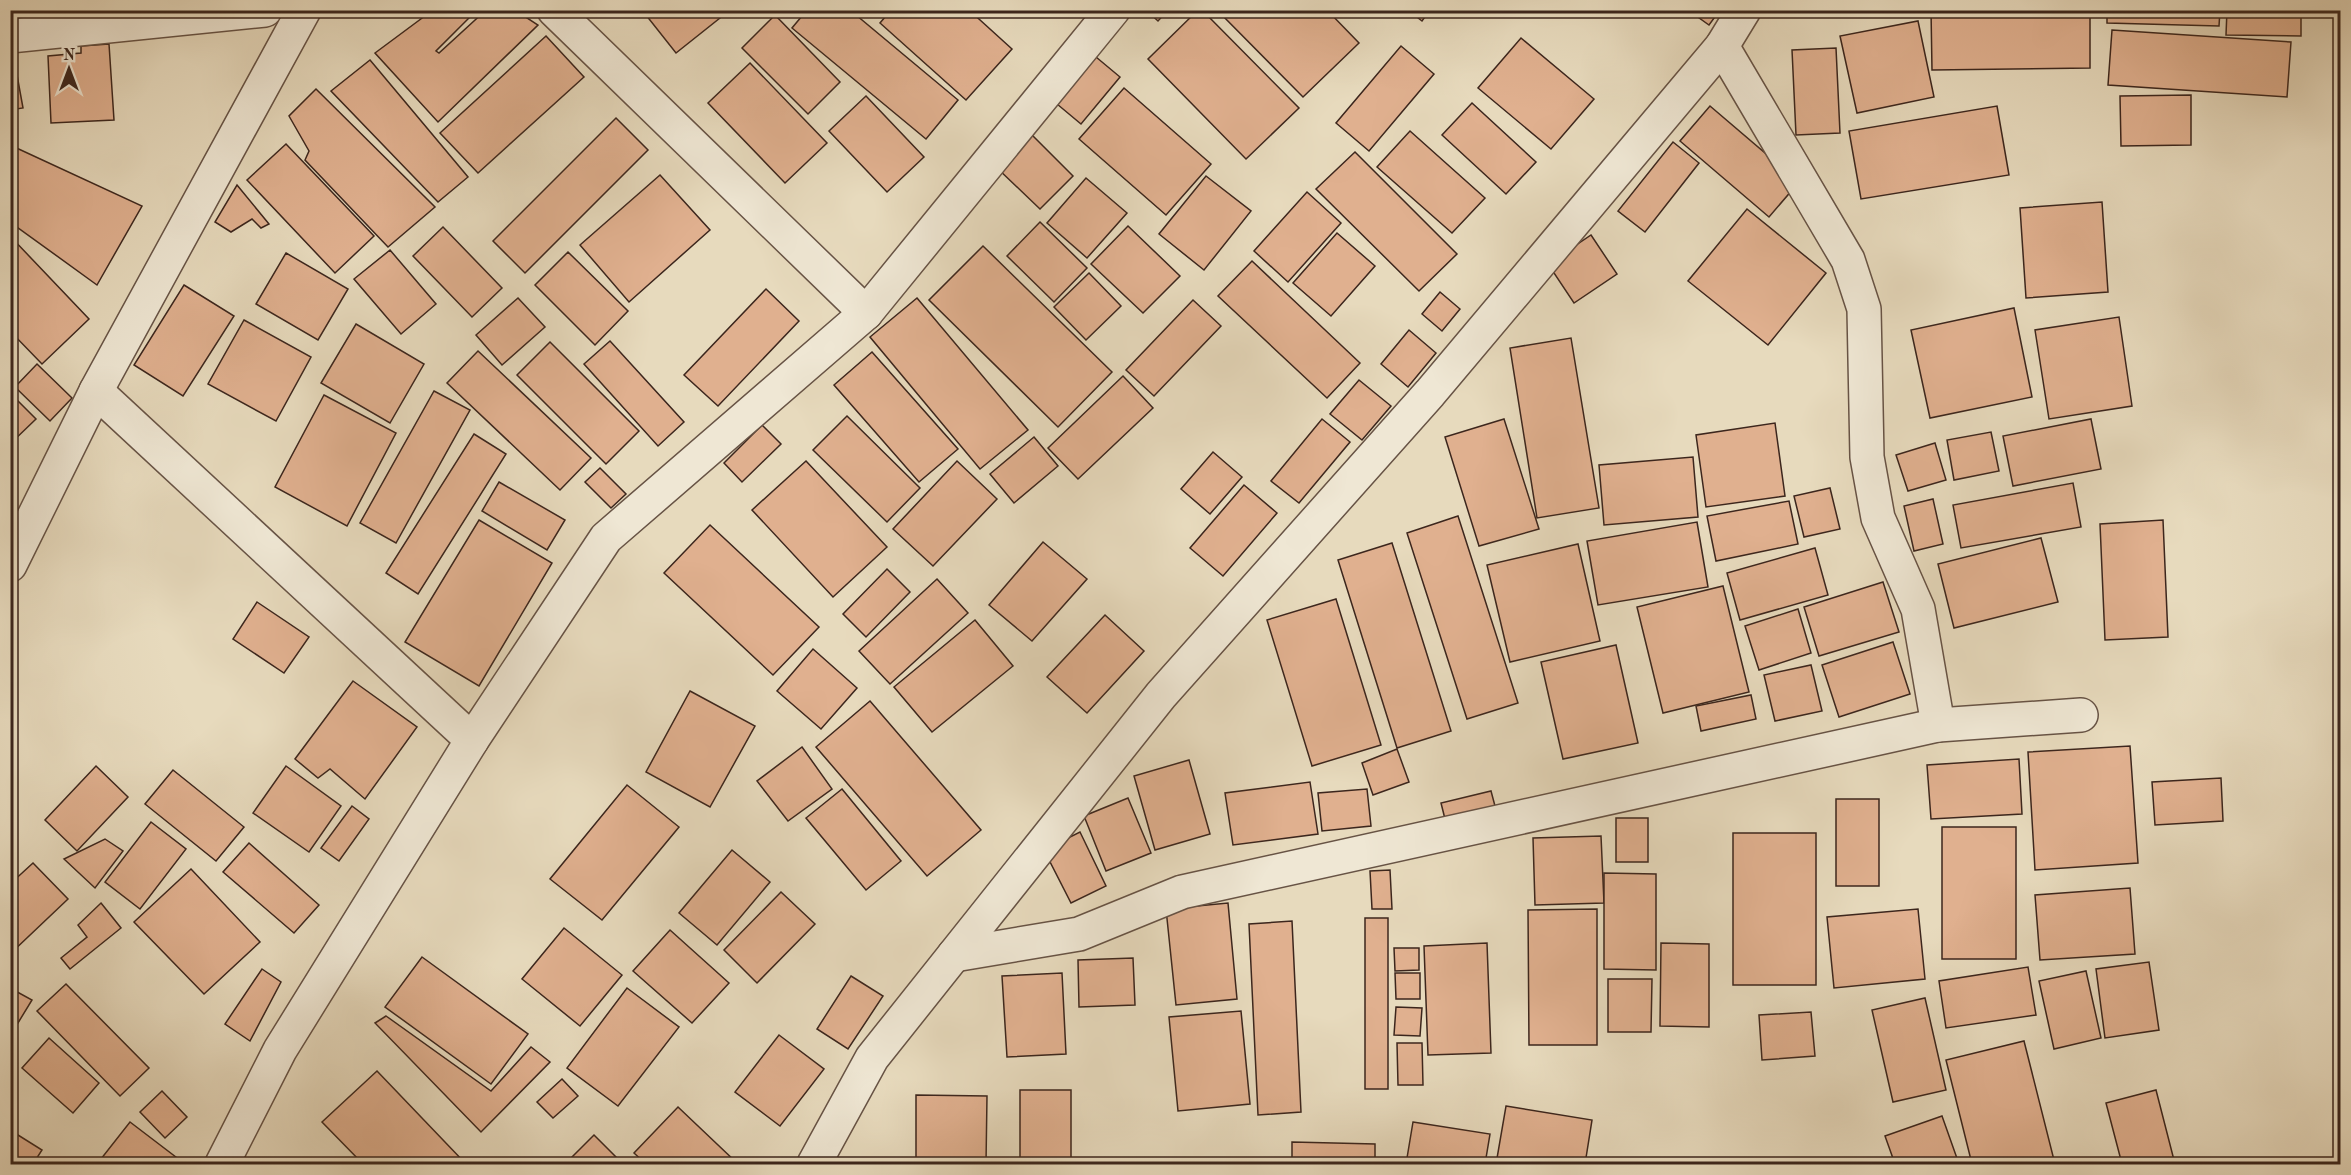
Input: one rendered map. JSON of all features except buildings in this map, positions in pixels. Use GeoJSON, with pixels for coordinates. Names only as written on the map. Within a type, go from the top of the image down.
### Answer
{"type":"FeatureCollection","features":[{"type":"Feature","properties":{"kind":"street"},"geometry":{"type":"LineString","coordinates":[[10,36],[265,10]]}},
{"type":"Feature","properties":{"kind":"street"},"geometry":{"type":"LineString","coordinates":[[10,565],[96,391],[304,10]]}},
{"type":"Feature","properties":{"kind":"street"},"geometry":{"type":"LineString","coordinates":[[554,10],[866,313]]}},
{"type":"Feature","properties":{"kind":"street"},"geometry":{"type":"LineString","coordinates":[[222,1164],[280,1050],[472,740],[606,538],[866,313],[1113,10]]}},
{"type":"Feature","properties":{"kind":"street"},"geometry":{"type":"LineString","coordinates":[[814,1164],[872,1058],[1161,695],[1430,393],[1722,46],[1744,10]]}},
{"type":"Feature","properties":{"kind":"street"},"geometry":{"type":"LineString","coordinates":[[1722,46],[1848,260],[1858,289],[1864,309],[1867,457],[1878,518],[1918,609],[1938,725]]}},
{"type":"Feature","properties":{"kind":"street"},"geometry":{"type":"LineString","coordinates":[[96,391],[472,740]]}},
{"type":"Feature","properties":{"kind":"street"},"geometry":{"type":"LineString","coordinates":[[954,955],[1079,934],[1182,892],[1938,725],[2080,715]]}}]}
